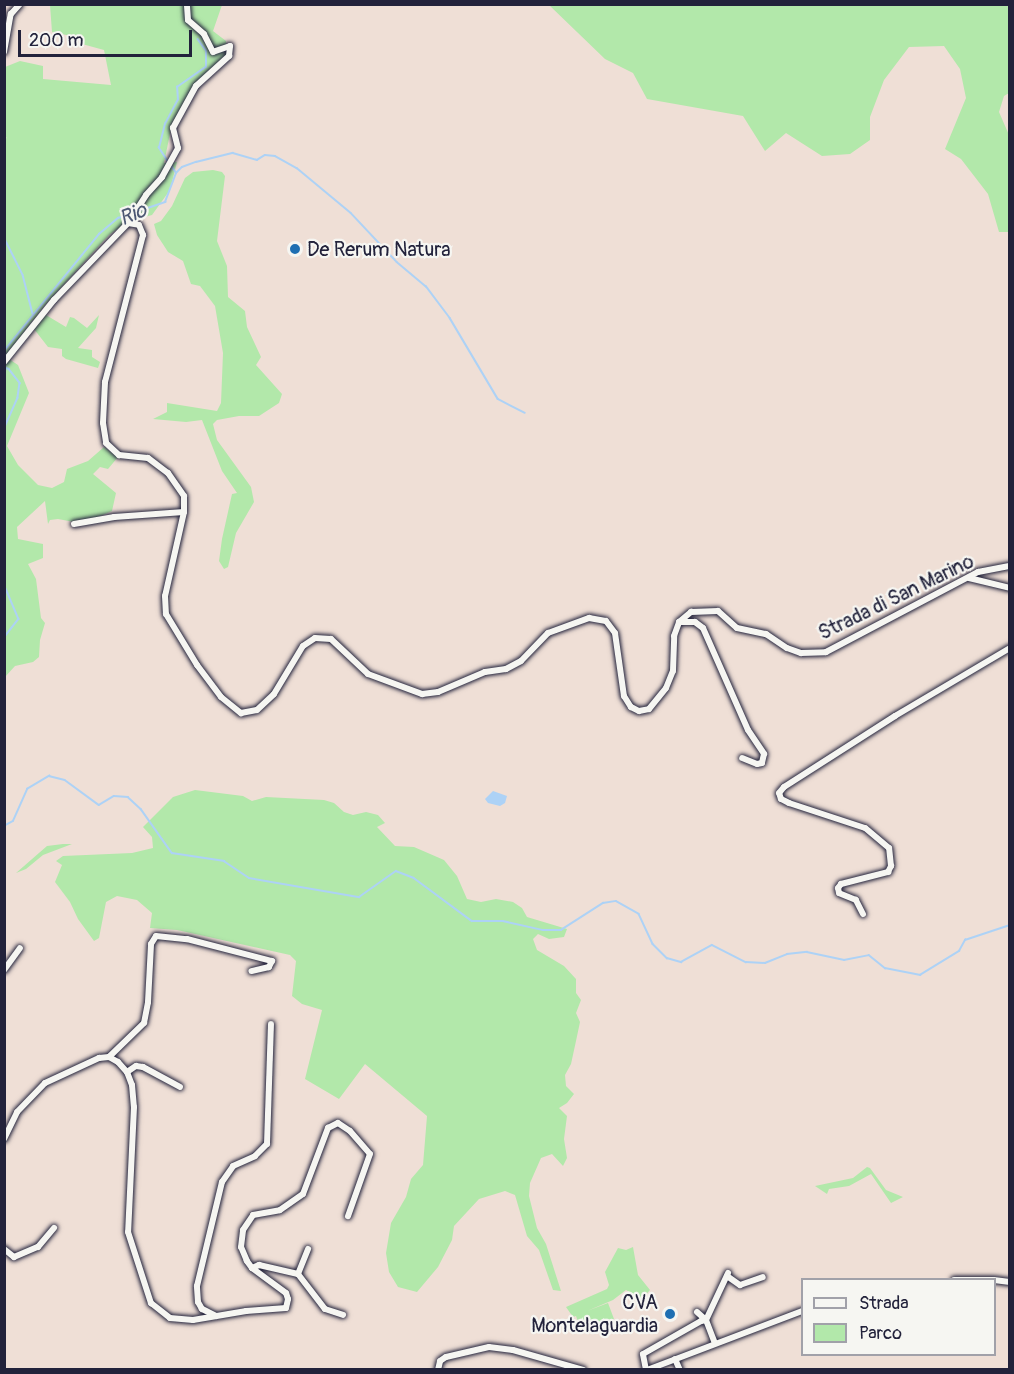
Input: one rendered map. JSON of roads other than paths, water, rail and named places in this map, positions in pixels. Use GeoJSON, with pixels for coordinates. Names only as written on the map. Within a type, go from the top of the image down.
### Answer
{"type":"FeatureCollection","features":[{"type":"Feature","properties":{"kind":"street"},"geometry":{"type":"LineString","coordinates":[[4,52],[11,14],[20,4]]}},
{"type":"Feature","properties":{"kind":"street"},"geometry":{"type":"LineString","coordinates":[[5,362],[54,300],[130,220],[162,177],[178,148],[173,128],[196,86],[229,56],[230,46],[213,52],[204,34],[188,20],[187,4]]}},
{"type":"Feature","properties":{"kind":"street"},"geometry":{"type":"LineString","coordinates":[[130,220],[139,225],[143,235],[105,382],[103,423],[106,443],[112,452],[119,455],[148,458],[168,473],[184,496],[184,512],[165,597],[166,614],[197,665],[221,697],[241,713],[257,710],[274,694],[303,646],[315,638],[331,639],[368,674],[422,694],[438,692],[470,677],[506,669],[521,661],[548,633],[589,618],[606,621],[615,633],[624,696],[631,707],[639,711],[649,709],[666,688],[673,671],[674,636],[679,622],[695,622],[703,628],[748,730],[764,754],[762,763],[757,764],[742,758]]}},
{"type":"Feature","properties":{"kind":"street"},"geometry":{"type":"LineString","coordinates":[[74,524],[114,517],[184,512]]}},
{"type":"Feature","properties":{"kind":"street","name":"Strada di San Marino"},"geometry":{"type":"LineString","coordinates":[[679,622],[692,612],[718,611],[737,628],[766,634],[787,648],[801,653],[826,652],[978,573],[1010,566]]}},
{"type":"Feature","properties":{"kind":"street"},"geometry":{"type":"LineString","coordinates":[[969,578],[1010,588]]}},
{"type":"Feature","properties":{"kind":"street"},"geometry":{"type":"LineString","coordinates":[[863,914],[856,900],[839,892],[838,888],[841,884],[888,872],[891,866],[889,848],[865,828],[789,803],[781,799],[779,794],[784,787],[895,716],[1010,648]]}},
{"type":"Feature","properties":{"kind":"street"},"geometry":{"type":"LineString","coordinates":[[4,1139],[17,1112],[38,1089],[82,1064],[109,1058],[144,1023],[148,1002],[151,944],[156,936],[187,939],[272,961],[269,967],[251,971]]}},
{"type":"Feature","properties":{"kind":"street"},"geometry":{"type":"LineString","coordinates":[[4,970],[20,948]]}},
{"type":"Feature","properties":{"kind":"street"},"geometry":{"type":"LineString","coordinates":[[216,1316],[202,1309],[198,1302],[197,1286],[222,1182],[233,1166],[255,1156],[267,1144],[272,1024]]}},
{"type":"Feature","properties":{"kind":"street"},"geometry":{"type":"LineString","coordinates":[[109,1058],[118,1062],[127,1072],[132,1084],[134,1107],[128,1232],[151,1304],[170,1318],[193,1320],[246,1311],[286,1308],[288,1299],[281,1287],[252,1268],[241,1247],[243,1230],[247,1220],[253,1215],[279,1209],[303,1194],[328,1128],[338,1123],[350,1131],[370,1154],[348,1216]]}},
{"type":"Feature","properties":{"kind":"street"},"geometry":{"type":"LineString","coordinates":[[127,1072],[136,1066],[144,1067],[180,1087]]}},
{"type":"Feature","properties":{"kind":"street"},"geometry":{"type":"LineString","coordinates":[[4,1249],[14,1257],[38,1247],[54,1228]]}},
{"type":"Feature","properties":{"kind":"street"},"geometry":{"type":"LineString","coordinates":[[298,1274],[308,1249]]}},
{"type":"Feature","properties":{"kind":"street"},"geometry":{"type":"LineString","coordinates":[[252,1268],[260,1265],[298,1274],[325,1309],[343,1315]]}},
{"type":"Feature","properties":{"kind":"street"},"geometry":{"type":"LineString","coordinates":[[764,1277],[740,1286],[728,1274],[706,1320],[644,1354],[646,1370],[801,1311]]}},
{"type":"Feature","properties":{"kind":"street"},"geometry":{"type":"LineString","coordinates":[[696,1312],[706,1320],[714,1343]]}},
{"type":"Feature","properties":{"kind":"street"},"geometry":{"type":"LineString","coordinates":[[438,1370],[440,1361],[446,1357],[489,1347],[513,1350],[583,1370]]}},
{"type":"Feature","properties":{"kind":"street"},"geometry":{"type":"LineString","coordinates":[[675,1359],[680,1370]]}},
{"type":"Feature","properties":{"kind":"water"},"geometry":{"type":"Polygon","coordinates":[[[493,791],[507,796],[505,803],[500,806],[488,803],[485,799],[493,791]]]}},
{"type":"Feature","properties":{"kind":"waterway","name":"Rio"},"geometry":{"type":"LineString","coordinates":[[168,162],[159,148],[165,124],[178,100],[177,87],[206,67],[206,51],[198,40]]}},
{"type":"Feature","properties":{"kind":"waterway"},"geometry":{"type":"LineString","coordinates":[[176,173],[182,167],[196,162],[233,153],[257,160],[265,155],[275,156],[297,168],[351,213],[397,262],[426,286],[450,318],[498,399],[525,413]]}},
{"type":"Feature","properties":{"kind":"waterway","name":"Rio"},"geometry":{"type":"LineString","coordinates":[[139,211],[165,202],[176,173],[171,166]]}},
{"type":"Feature","properties":{"kind":"waterway","name":"Rio"},"geometry":{"type":"LineString","coordinates":[[4,351],[99,234],[118,218],[132,214]]}},
{"type":"Feature","properties":{"kind":"waterway"},"geometry":{"type":"LineString","coordinates":[[4,237],[23,275],[33,314]]}},
{"type":"Feature","properties":{"kind":"waterway","name":"Rio"},"geometry":{"type":"LineString","coordinates":[[4,367],[9,369],[20,383],[18,398],[5,427],[4,458]]}},
{"type":"Feature","properties":{"kind":"waterway","name":"Rio"},"geometry":{"type":"LineString","coordinates":[[4,584],[19,619],[4,638]]}},
{"type":"Feature","properties":{"kind":"waterway"},"geometry":{"type":"LineString","coordinates":[[4,826],[13,821],[27,789],[49,776],[65,780],[99,805],[114,796],[128,797],[141,809],[172,853],[224,861],[249,878],[359,897],[396,871],[414,878],[472,921],[503,921],[543,930],[561,930],[603,903],[616,901],[639,914],[653,944],[667,958],[681,962],[712,945],[746,962],[765,963],[787,954],[807,952],[844,960],[869,955],[885,968],[920,975],[959,951],[965,940],[1010,925]]}},
{"type":"Feature","properties":{"kind":"place","name":"De Rerum Natura"},"geometry":{"type":"Point","coordinates":[295,249]}},
{"type":"Feature","properties":{"kind":"place","name":"CVA Montelaguardia"},"geometry":{"type":"Point","coordinates":[670,1314]}}]}
